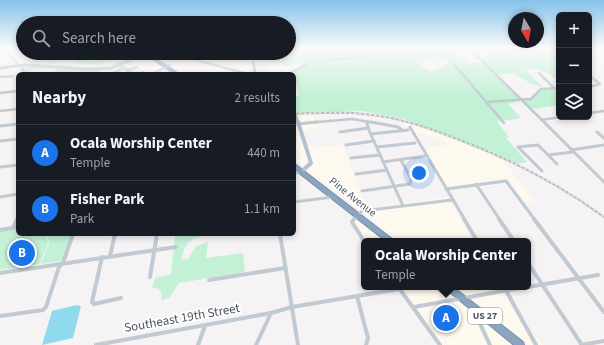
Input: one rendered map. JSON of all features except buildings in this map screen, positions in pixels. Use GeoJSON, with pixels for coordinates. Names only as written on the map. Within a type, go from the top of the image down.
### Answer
{"type":"FeatureCollection","features":[{"type":"Feature","properties":{"kind":"highway"},"geometry":{"type":"LineString","coordinates":[[166,64],[175,72]]}},
{"type":"Feature","properties":{"kind":"highway"},"geometry":{"type":"LineString","coordinates":[[167,64],[178,72]]}},
{"type":"Feature","properties":{"kind":"highway","name":"Pine Avenue"},"geometry":{"type":"LineString","coordinates":[[296,165],[386,238]]}},
{"type":"Feature","properties":{"kind":"highway","name":"Pine Avenue"},"geometry":{"type":"LineString","coordinates":[[296,167],[302,171]]}},
{"type":"Feature","properties":{"kind":"highway","name":"US 27"},"geometry":{"type":"LineString","coordinates":[[452,290],[520,345]]}},
{"type":"Feature","properties":{"kind":"main road"},"geometry":{"type":"LineString","coordinates":[[0,67],[39,64]]}},
{"type":"Feature","properties":{"kind":"main road"},"geometry":{"type":"LineString","coordinates":[[43,64],[103,68],[121,66],[125,64]]}},
{"type":"Feature","properties":{"kind":"main road"},"geometry":{"type":"LineString","coordinates":[[296,118],[311,163],[302,171]]}},
{"type":"Feature","properties":{"kind":"street"},"geometry":{"type":"LineString","coordinates":[[211,64],[240,72]]}},
{"type":"Feature","properties":{"kind":"street"},"geometry":{"type":"LineString","coordinates":[[292,72],[306,64]]}},
{"type":"Feature","properties":{"kind":"street"},"geometry":{"type":"LineString","coordinates":[[454,64],[504,123]]}},
{"type":"Feature","properties":{"kind":"street"},"geometry":{"type":"LineString","coordinates":[[485,64],[604,182]]}},
{"type":"Feature","properties":{"kind":"street"},"geometry":{"type":"LineString","coordinates":[[113,72],[121,66],[129,71],[137,67]]}},
{"type":"Feature","properties":{"kind":"street"},"geometry":{"type":"LineString","coordinates":[[156,72],[169,66]]}},
{"type":"Feature","properties":{"kind":"street"},"geometry":{"type":"LineString","coordinates":[[539,73],[554,88]]}},
{"type":"Feature","properties":{"kind":"street"},"geometry":{"type":"LineString","coordinates":[[0,77],[13,76]]}},
{"type":"Feature","properties":{"kind":"street"},"geometry":{"type":"LineString","coordinates":[[592,77],[600,84],[592,86]]}},
{"type":"Feature","properties":{"kind":"street"},"geometry":{"type":"LineString","coordinates":[[486,102],[522,100],[535,97],[541,89],[554,88]]}},
{"type":"Feature","properties":{"kind":"street"},"geometry":{"type":"LineString","coordinates":[[0,93],[16,91]]}},
{"type":"Feature","properties":{"kind":"street"},"geometry":{"type":"LineString","coordinates":[[0,110],[16,109]]}},
{"type":"Feature","properties":{"kind":"street"},"geometry":{"type":"LineString","coordinates":[[592,113],[604,111]]}},
{"type":"Feature","properties":{"kind":"street"},"geometry":{"type":"LineString","coordinates":[[541,120],[556,118]]}},
{"type":"Feature","properties":{"kind":"street"},"geometry":{"type":"LineString","coordinates":[[298,124],[344,119],[367,121],[398,127],[402,130]]}},
{"type":"Feature","properties":{"kind":"street"},"geometry":{"type":"LineString","coordinates":[[367,121],[368,128],[403,206]]}},
{"type":"Feature","properties":{"kind":"street"},"geometry":{"type":"LineString","coordinates":[[0,126],[16,124]]}},
{"type":"Feature","properties":{"kind":"street"},"geometry":{"type":"LineString","coordinates":[[340,132],[368,128]]}},
{"type":"Feature","properties":{"kind":"street"},"geometry":{"type":"LineString","coordinates":[[371,134],[409,128],[475,238]]}},
{"type":"Feature","properties":{"kind":"street"},"geometry":{"type":"LineString","coordinates":[[597,132],[604,138]]}},
{"type":"Feature","properties":{"kind":"street"},"geometry":{"type":"LineString","coordinates":[[0,141],[16,139]]}},
{"type":"Feature","properties":{"kind":"street"},"geometry":{"type":"LineString","coordinates":[[346,145],[374,141]]}},
{"type":"Feature","properties":{"kind":"street"},"geometry":{"type":"LineString","coordinates":[[377,147],[415,143]]}},
{"type":"Feature","properties":{"kind":"street"},"geometry":{"type":"LineString","coordinates":[[542,171],[518,147],[538,145],[557,164]]}},
{"type":"Feature","properties":{"kind":"street"},"geometry":{"type":"LineString","coordinates":[[548,155],[604,145]]}},
{"type":"Feature","properties":{"kind":"street"},"geometry":{"type":"LineString","coordinates":[[351,158],[380,155]]}},
{"type":"Feature","properties":{"kind":"street"},"geometry":{"type":"LineString","coordinates":[[383,162],[425,156]]}},
{"type":"Feature","properties":{"kind":"street"},"geometry":{"type":"LineString","coordinates":[[362,191],[411,182],[401,160]]}},
{"type":"Feature","properties":{"kind":"street"},"geometry":{"type":"LineString","coordinates":[[0,167],[16,165]]}},
{"type":"Feature","properties":{"kind":"street"},"geometry":{"type":"LineString","coordinates":[[356,174],[386,170]]}},
{"type":"Feature","properties":{"kind":"street"},"geometry":{"type":"LineString","coordinates":[[296,173],[302,171]]}},
{"type":"Feature","properties":{"kind":"street"},"geometry":{"type":"LineString","coordinates":[[446,189],[506,181],[604,312]]}},
{"type":"Feature","properties":{"kind":"street"},"geometry":{"type":"LineString","coordinates":[[476,184],[512,238]]}},
{"type":"Feature","properties":{"kind":"street"},"geometry":{"type":"LineString","coordinates":[[0,197],[16,194]]}},
{"type":"Feature","properties":{"kind":"street"},"geometry":{"type":"LineString","coordinates":[[296,202],[334,197]]}},
{"type":"Feature","properties":{"kind":"street"},"geometry":{"type":"LineString","coordinates":[[362,238],[352,224],[353,219],[362,211],[452,200]]}},
{"type":"Feature","properties":{"kind":"street"},"geometry":{"type":"LineString","coordinates":[[13,228],[16,222]]}},
{"type":"Feature","properties":{"kind":"street"},"geometry":{"type":"LineString","coordinates":[[0,230],[16,227]]}},
{"type":"Feature","properties":{"kind":"street"},"geometry":{"type":"LineString","coordinates":[[0,316],[43,310],[46,307],[59,267],[63,263],[72,236]]}},
{"type":"Feature","properties":{"kind":"street"},"geometry":{"type":"LineString","coordinates":[[110,256],[115,236]]}},
{"type":"Feature","properties":{"kind":"street"},"geometry":{"type":"LineString","coordinates":[[150,277],[157,236]]}},
{"type":"Feature","properties":{"kind":"street"},"geometry":{"type":"LineString","coordinates":[[280,236],[298,345]]}},
{"type":"Feature","properties":{"kind":"street"},"geometry":{"type":"LineString","coordinates":[[0,273],[176,246]]}},
{"type":"Feature","properties":{"kind":"street"},"geometry":{"type":"LineString","coordinates":[[102,257],[92,302],[94,304],[115,301],[121,298]]}},
{"type":"Feature","properties":{"kind":"street"},"geometry":{"type":"LineString","coordinates":[[209,280],[285,268]]}},
{"type":"Feature","properties":{"kind":"street"},"geometry":{"type":"LineString","coordinates":[[531,268],[581,345],[604,341]]}},
{"type":"Feature","properties":{"kind":"street"},"geometry":{"type":"LineString","coordinates":[[531,286],[598,275]]}},
{"type":"Feature","properties":{"kind":"street"},"geometry":{"type":"LineString","coordinates":[[292,307],[388,290]]}},
{"type":"Feature","properties":{"kind":"street"},"geometry":{"type":"LineString","coordinates":[[400,290],[414,307],[440,345]]}},
{"type":"Feature","properties":{"kind":"street"},"geometry":{"type":"LineString","coordinates":[[414,307],[463,299],[500,290]]}},
{"type":"Feature","properties":{"kind":"street"},"geometry":{"type":"LineString","coordinates":[[505,290],[536,345]]}},
{"type":"Feature","properties":{"kind":"street"},"geometry":{"type":"LineString","coordinates":[[357,296],[367,344]]}},
{"type":"Feature","properties":{"kind":"street"},"geometry":{"type":"LineString","coordinates":[[471,305],[490,345]]}},
{"type":"Feature","properties":{"kind":"street","name":"Southeast 19th Street"},"geometry":{"type":"LineString","coordinates":[[96,345],[205,326],[271,313],[292,307]]}},
{"type":"Feature","properties":{"kind":"street"},"geometry":{"type":"LineString","coordinates":[[256,345],[271,313]]}},
{"type":"Feature","properties":{"kind":"street"},"geometry":{"type":"LineString","coordinates":[[198,345],[205,326]]}},
{"type":"Feature","properties":{"kind":"shaded area"},"geometry":{"type":"Polygon","coordinates":[[[133,64],[160,64],[172,72],[145,72],[133,64]]]}},
{"type":"Feature","properties":{"kind":"shaded area"},"geometry":{"type":"Polygon","coordinates":[[[170,64],[253,64],[254,72],[182,72],[170,64]]]}},
{"type":"Feature","properties":{"kind":"shaded area"},"geometry":{"type":"Polygon","coordinates":[[[276,64],[281,64],[287,67],[295,64],[291,67],[291,70],[303,65],[305,66],[294,72],[269,72],[269,67],[276,64]]]}},
{"type":"Feature","properties":{"kind":"shaded area"},"geometry":{"type":"Polygon","coordinates":[[[296,113],[312,113],[317,128],[301,131],[296,113]]]}},
{"type":"Feature","properties":{"kind":"shaded area"},"geometry":{"type":"Polygon","coordinates":[[[404,119],[501,158],[536,203],[529,204],[525,201],[507,178],[444,188],[404,119]],[[418,133],[425,147],[447,145],[447,143],[418,133]]]}},
{"type":"Feature","properties":{"kind":"shaded area"},"geometry":{"type":"Polygon","coordinates":[[[296,121],[310,163],[305,168],[296,161],[296,121]]]}},
{"type":"Feature","properties":{"kind":"shaded area"},"geometry":{"type":"Polygon","coordinates":[[[343,145],[367,209],[448,197],[472,238],[395,238],[307,169],[311,166],[306,147],[343,145]]]}},
{"type":"Feature","properties":{"kind":"shaded area"},"geometry":{"type":"Polygon","coordinates":[[[355,218],[379,238],[363,238],[353,224],[355,218]]]}},
{"type":"Feature","properties":{"kind":"shaded area"},"geometry":{"type":"Polygon","coordinates":[[[401,290],[445,290],[514,345],[442,345],[401,290]]]}},
{"type":"Feature","properties":{"kind":"shaded area"},"geometry":{"type":"Polygon","coordinates":[[[460,290],[496,290],[507,295],[529,331],[544,345],[528,345],[460,290]]]}},
{"type":"Feature","properties":{"kind":"green space"},"geometry":{"type":"Polygon","coordinates":[[[282,64],[294,64],[287,67],[282,64]]]}},
{"type":"Feature","properties":{"kind":"green space"},"geometry":{"type":"Polygon","coordinates":[[[303,64],[419,64],[430,72],[447,64],[455,64],[501,121],[497,122],[509,137],[506,138],[527,162],[516,164],[404,119],[363,111],[296,113],[296,97],[299,96],[299,93],[296,83],[296,72],[294,72],[305,66],[303,64]]]}},
{"type":"Feature","properties":{"kind":"green space"},"geometry":{"type":"Polygon","coordinates":[[[455,64],[484,64],[520,100],[487,101],[455,64]]]}},
{"type":"Feature","properties":{"kind":"green space"},"geometry":{"type":"Polygon","coordinates":[[[486,64],[554,64],[556,68],[556,79],[539,70],[530,69],[526,71],[543,87],[530,83],[513,73],[498,75],[486,64]]]}},
{"type":"Feature","properties":{"kind":"green space"},"geometry":{"type":"Polygon","coordinates":[[[40,66],[100,71],[54,72],[59,68],[29,70],[31,72],[24,72],[19,68],[40,66]]]}},
{"type":"Feature","properties":{"kind":"green space"},"geometry":{"type":"Polygon","coordinates":[[[542,89],[556,89],[556,105],[532,109],[523,101],[533,99],[542,89]]]}},
{"type":"Feature","properties":{"kind":"green space"},"geometry":{"type":"Polygon","coordinates":[[[522,101],[508,104],[521,118],[503,121],[488,102],[522,101]]]}},
{"type":"Feature","properties":{"kind":"green space"},"geometry":{"type":"Polygon","coordinates":[[[16,229],[16,236],[46,236],[48,243],[40,264],[0,270],[0,231],[16,229]]]}},
{"type":"Feature","properties":{"kind":"green space"},"geometry":{"type":"Polygon","coordinates":[[[47,236],[73,236],[66,260],[41,264],[49,243],[47,236]]]}},
{"type":"Feature","properties":{"kind":"green space"},"geometry":{"type":"Polygon","coordinates":[[[175,236],[207,236],[193,239],[188,243],[184,250],[182,260],[188,259],[196,246],[208,242],[206,258],[243,253],[245,272],[179,283],[170,297],[161,301],[162,295],[159,289],[152,287],[155,278],[171,274],[175,236]]]}},
{"type":"Feature","properties":{"kind":"water"},"geometry":{"type":"Polygon","coordinates":[[[77,305],[81,306],[73,338],[42,345],[52,311],[77,305]]]}},
{"type":"Feature","properties":{"kind":"railway"},"geometry":{"type":"LineString","coordinates":[[18,64],[25,72]]}},
{"type":"Feature","properties":{"kind":"railway"},"geometry":{"type":"LineString","coordinates":[[296,114],[368,114],[400,120],[430,129],[517,164],[552,183],[604,217]]}},
{"type":"Feature","properties":{"kind":"place","name":"Fisher Park"},"geometry":{"type":"Point","coordinates":[22,253]}},
{"type":"Feature","properties":{"kind":"place","name":"Ocala Worship Center"},"geometry":{"type":"Point","coordinates":[446,318]}}]}
